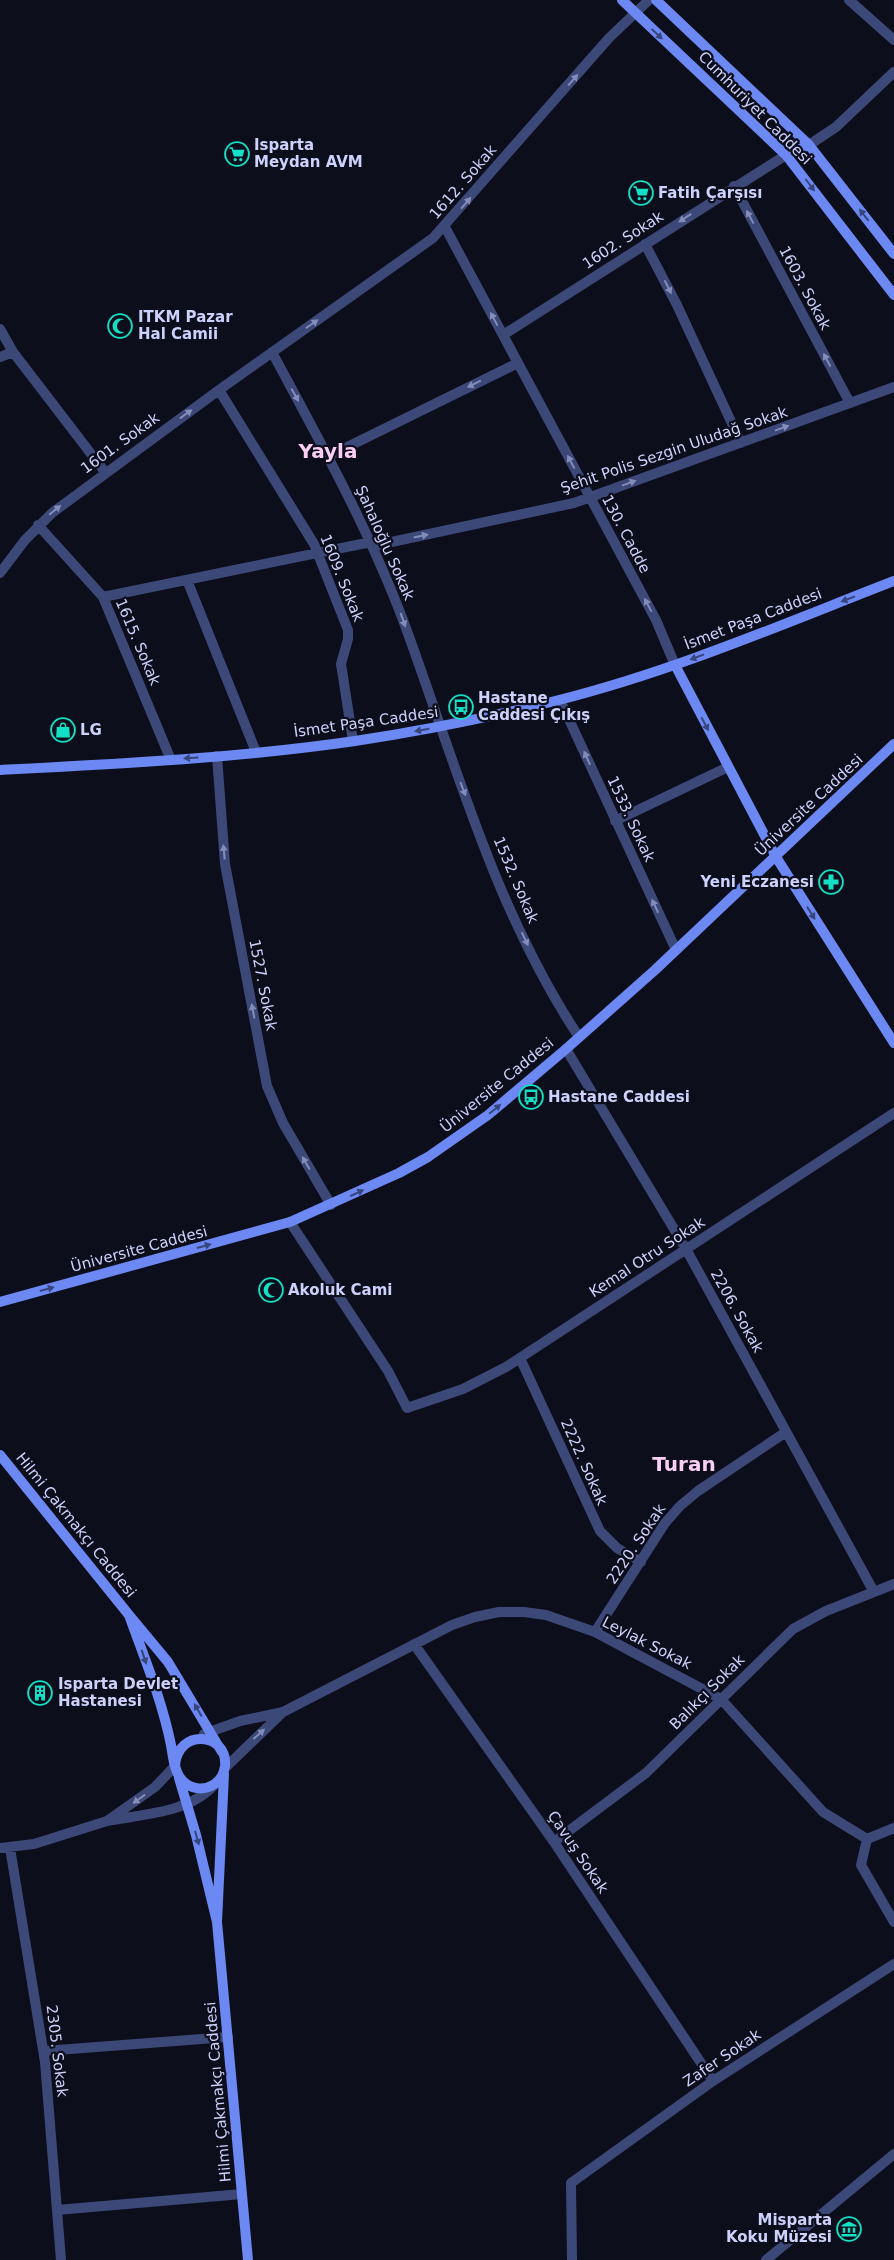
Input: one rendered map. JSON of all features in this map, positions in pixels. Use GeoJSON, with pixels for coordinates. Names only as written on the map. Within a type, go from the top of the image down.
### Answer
{"type":"FeatureCollection","features":[{"type":"Feature","properties":{"kind":"main road","name":"Cumhuriyet Caddesi"},"geometry":{"type":"LineString","coordinates":[[622,0],[786,155],[894,295]]}},
{"type":"Feature","properties":{"kind":"main road","name":"Cumhuriyet Caddesi"},"geometry":{"type":"LineString","coordinates":[[656,0],[809,145],[894,254]]}},
{"type":"Feature","properties":{"kind":"main road"},"geometry":{"type":"LineString","coordinates":[[786,155],[809,145]]}},
{"type":"Feature","properties":{"kind":"main road","name":"İsmet Paşa Caddesi"},"geometry":{"type":"LineString","coordinates":[[0,770],[217,756],[353,741],[440,727],[560,700],[675,665],[894,582]]}},
{"type":"Feature","properties":{"kind":"main road","name":"130. Cadde"},"geometry":{"type":"LineString","coordinates":[[675,665],[776,857],[894,1043]]}},
{"type":"Feature","properties":{"kind":"main road","name":"Üniversite Caddesi"},"geometry":{"type":"LineString","coordinates":[[0,1302],[290,1222],[399,1174],[456,1139],[488,1115],[566,1049],[676,950],[894,744]]}},
{"type":"Feature","properties":{"kind":"main road","name":"Hilmi Çakmakçı Caddesi"},"geometry":{"type":"LineString","coordinates":[[0,1455],[129,1614],[156,1644],[222,1752]]}},
{"type":"Feature","properties":{"kind":"main road","name":"Hilmi Çakmakçı Caddesi"},"geometry":{"type":"LineString","coordinates":[[129,1614],[164,1716],[176,1770],[188,1805],[217,1922]]}},
{"type":"Feature","properties":{"kind":"main road"},"geometry":{"type":"LineString","coordinates":[[193,1740],[210,1740],[222,1752],[225,1768],[213,1785],[200,1789],[187,1784],[176,1770],[179,1750],[193,1740]]}},
{"type":"Feature","properties":{"kind":"main road","name":"Hilmi Çakmakçı Caddesi"},"geometry":{"type":"LineString","coordinates":[[225,1768],[217,1922],[248,2260]]}},
{"type":"Feature","properties":{"kind":"street","name":"1612. Sokak"},"geometry":{"type":"LineString","coordinates":[[272,352],[416,252],[445,227],[609,38],[649,0]]}},
{"type":"Feature","properties":{"kind":"street"},"geometry":{"type":"LineString","coordinates":[[849,0],[894,40]]}},
{"type":"Feature","properties":{"kind":"street"},"geometry":{"type":"LineString","coordinates":[[809,145],[836,127],[894,72]]}},
{"type":"Feature","properties":{"kind":"street","name":"1602. Sokak"},"geometry":{"type":"LineString","coordinates":[[503,335],[734,186],[786,155]]}},
{"type":"Feature","properties":{"kind":"street","name":"1603. Sokak"},"geometry":{"type":"LineString","coordinates":[[734,186],[850,403]]}},
{"type":"Feature","properties":{"kind":"street","name":"130. Cadde"},"geometry":{"type":"LineString","coordinates":[[445,227],[656,620],[675,665]]}},
{"type":"Feature","properties":{"kind":"street"},"geometry":{"type":"LineString","coordinates":[[645,244],[677,305],[741,443]]}},
{"type":"Feature","properties":{"kind":"street"},"geometry":{"type":"LineString","coordinates":[[0,329],[13,352],[105,472]]}},
{"type":"Feature","properties":{"kind":"street"},"geometry":{"type":"LineString","coordinates":[[0,357],[13,352]]}},
{"type":"Feature","properties":{"kind":"street","name":"1601. Sokak"},"geometry":{"type":"LineString","coordinates":[[0,573],[38,525],[105,472],[272,352]]}},
{"type":"Feature","properties":{"kind":"street","name":"Şahaloğlu Sokak"},"geometry":{"type":"LineString","coordinates":[[272,352],[328,456],[372,544],[403,621],[440,727]]}},
{"type":"Feature","properties":{"kind":"street"},"geometry":{"type":"LineString","coordinates":[[328,456],[518,362]]}},
{"type":"Feature","properties":{"kind":"street","name":"Şehit Polis Sezgin Uludağ Sokak"},"geometry":{"type":"LineString","coordinates":[[103,597],[556,507],[590,498],[894,387]]}},
{"type":"Feature","properties":{"kind":"street","name":"1609. Sokak"},"geometry":{"type":"LineString","coordinates":[[219,390],[318,553],[348,630],[348,639],[341,664],[353,741]]}},
{"type":"Feature","properties":{"kind":"street","name":"1615. Sokak"},"geometry":{"type":"LineString","coordinates":[[38,525],[103,597],[171,760]]}},
{"type":"Feature","properties":{"kind":"street"},"geometry":{"type":"LineString","coordinates":[[187,580],[256,752]]}},
{"type":"Feature","properties":{"kind":"street","name":"1533. Sokak"},"geometry":{"type":"LineString","coordinates":[[560,700],[676,950]]}},
{"type":"Feature","properties":{"kind":"street","name":"1532. Sokak"},"geometry":{"type":"LineString","coordinates":[[440,727],[508,904],[541,974],[579,1037]]}},
{"type":"Feature","properties":{"kind":"street","name":"1527. Sokak"},"geometry":{"type":"LineString","coordinates":[[217,756],[225,864],[267,1086],[283,1123],[331,1205]]}},
{"type":"Feature","properties":{"kind":"street"},"geometry":{"type":"LineString","coordinates":[[615,821],[728,767]]}},
{"type":"Feature","properties":{"kind":"street","name":"2206. Sokak"},"geometry":{"type":"LineString","coordinates":[[566,1049],[686,1249],[874,1592]]}},
{"type":"Feature","properties":{"kind":"street","name":"Kemal Otru Sokak"},"geometry":{"type":"LineString","coordinates":[[290,1222],[388,1371],[407,1408],[477,1383],[520,1358],[894,1113]]}},
{"type":"Feature","properties":{"kind":"street","name":"2222. Sokak"},"geometry":{"type":"LineString","coordinates":[[520,1358],[600,1531],[617,1548],[641,1562]]}},
{"type":"Feature","properties":{"kind":"street","name":"2220. Sokak"},"geometry":{"type":"LineString","coordinates":[[595,1632],[666,1523],[680,1506],[786,1432]]}},
{"type":"Feature","properties":{"kind":"street","name":"Balıkçı Sokak"},"geometry":{"type":"LineString","coordinates":[[554,1842],[646,1773],[792,1629],[808,1619],[894,1584]]}},
{"type":"Feature","properties":{"kind":"street","name":"Leylak Sokak"},"geometry":{"type":"LineString","coordinates":[[193,1740],[210,1731],[240,1721],[283,1712],[452,1625],[475,1617],[499,1612],[524,1612],[546,1615],[595,1632],[721,1699],[823,1812],[867,1839]]}},
{"type":"Feature","properties":{"kind":"street","name":"Çavuş Sokak"},"geometry":{"type":"LineString","coordinates":[[414,1644],[554,1842],[713,2081]]}},
{"type":"Feature","properties":{"kind":"street","name":"Leylak Sokak"},"geometry":{"type":"LineString","coordinates":[[225,1768],[283,1712]]}},
{"type":"Feature","properties":{"kind":"street"},"geometry":{"type":"LineString","coordinates":[[107,1821],[176,1770]]}},
{"type":"Feature","properties":{"kind":"street"},"geometry":{"type":"LineString","coordinates":[[5,1848],[34,1844],[107,1821],[188,1805],[208,1793],[218,1780]]}},
{"type":"Feature","properties":{"kind":"street"},"geometry":{"type":"LineString","coordinates":[[894,1828],[867,1839],[861,1865],[894,1922]]}},
{"type":"Feature","properties":{"kind":"street","name":"2305. Sokak"},"geometry":{"type":"LineString","coordinates":[[5,1848],[44,2051],[61,2260]]}},
{"type":"Feature","properties":{"kind":"street","name":"Zafer Sokak"},"geometry":{"type":"LineString","coordinates":[[572,2260],[571,2183],[713,2081],[894,1964]]}},
{"type":"Feature","properties":{"kind":"street"},"geometry":{"type":"LineString","coordinates":[[44,2051],[228,2038]]}},
{"type":"Feature","properties":{"kind":"street"},"geometry":{"type":"LineString","coordinates":[[766,2260],[894,2154]]}},
{"type":"Feature","properties":{"kind":"street"},"geometry":{"type":"LineString","coordinates":[[57,2210],[242,2194]]}},
{"type":"Feature","properties":{"kind":"place","name":"Isparta Meydan AVM"},"geometry":{"type":"Point","coordinates":[237,154]}},
{"type":"Feature","properties":{"kind":"place","name":"Fatih Çarşısı"},"geometry":{"type":"Point","coordinates":[641,193]}},
{"type":"Feature","properties":{"kind":"place","name":"ITKM Pazar Hal Camii"},"geometry":{"type":"Point","coordinates":[120,326]}},
{"type":"Feature","properties":{"kind":"place","name":"Hastane Caddesi Çıkış"},"geometry":{"type":"Point","coordinates":[461,707]}},
{"type":"Feature","properties":{"kind":"place","name":"LG"},"geometry":{"type":"Point","coordinates":[63,730]}},
{"type":"Feature","properties":{"kind":"place","name":"Yeni Eczanesi"},"geometry":{"type":"Point","coordinates":[831,882]}},
{"type":"Feature","properties":{"kind":"place","name":"Hastane Caddesi"},"geometry":{"type":"Point","coordinates":[531,1097]}},
{"type":"Feature","properties":{"kind":"place","name":"Akoluk Cami"},"geometry":{"type":"Point","coordinates":[271,1290]}},
{"type":"Feature","properties":{"kind":"place","name":"Isparta Devlet Hastanesi"},"geometry":{"type":"Point","coordinates":[40,1693]}},
{"type":"Feature","properties":{"kind":"place","name":"Misparta Koku Müzesi"},"geometry":{"type":"Point","coordinates":[849,2229]}},
{"type":"Feature","properties":{"kind":"district","name":"Yayla"},"geometry":{"type":"Point","coordinates":[328,451]}},
{"type":"Feature","properties":{"kind":"district","name":"Turan"},"geometry":{"type":"Point","coordinates":[684,1464]}}]}
